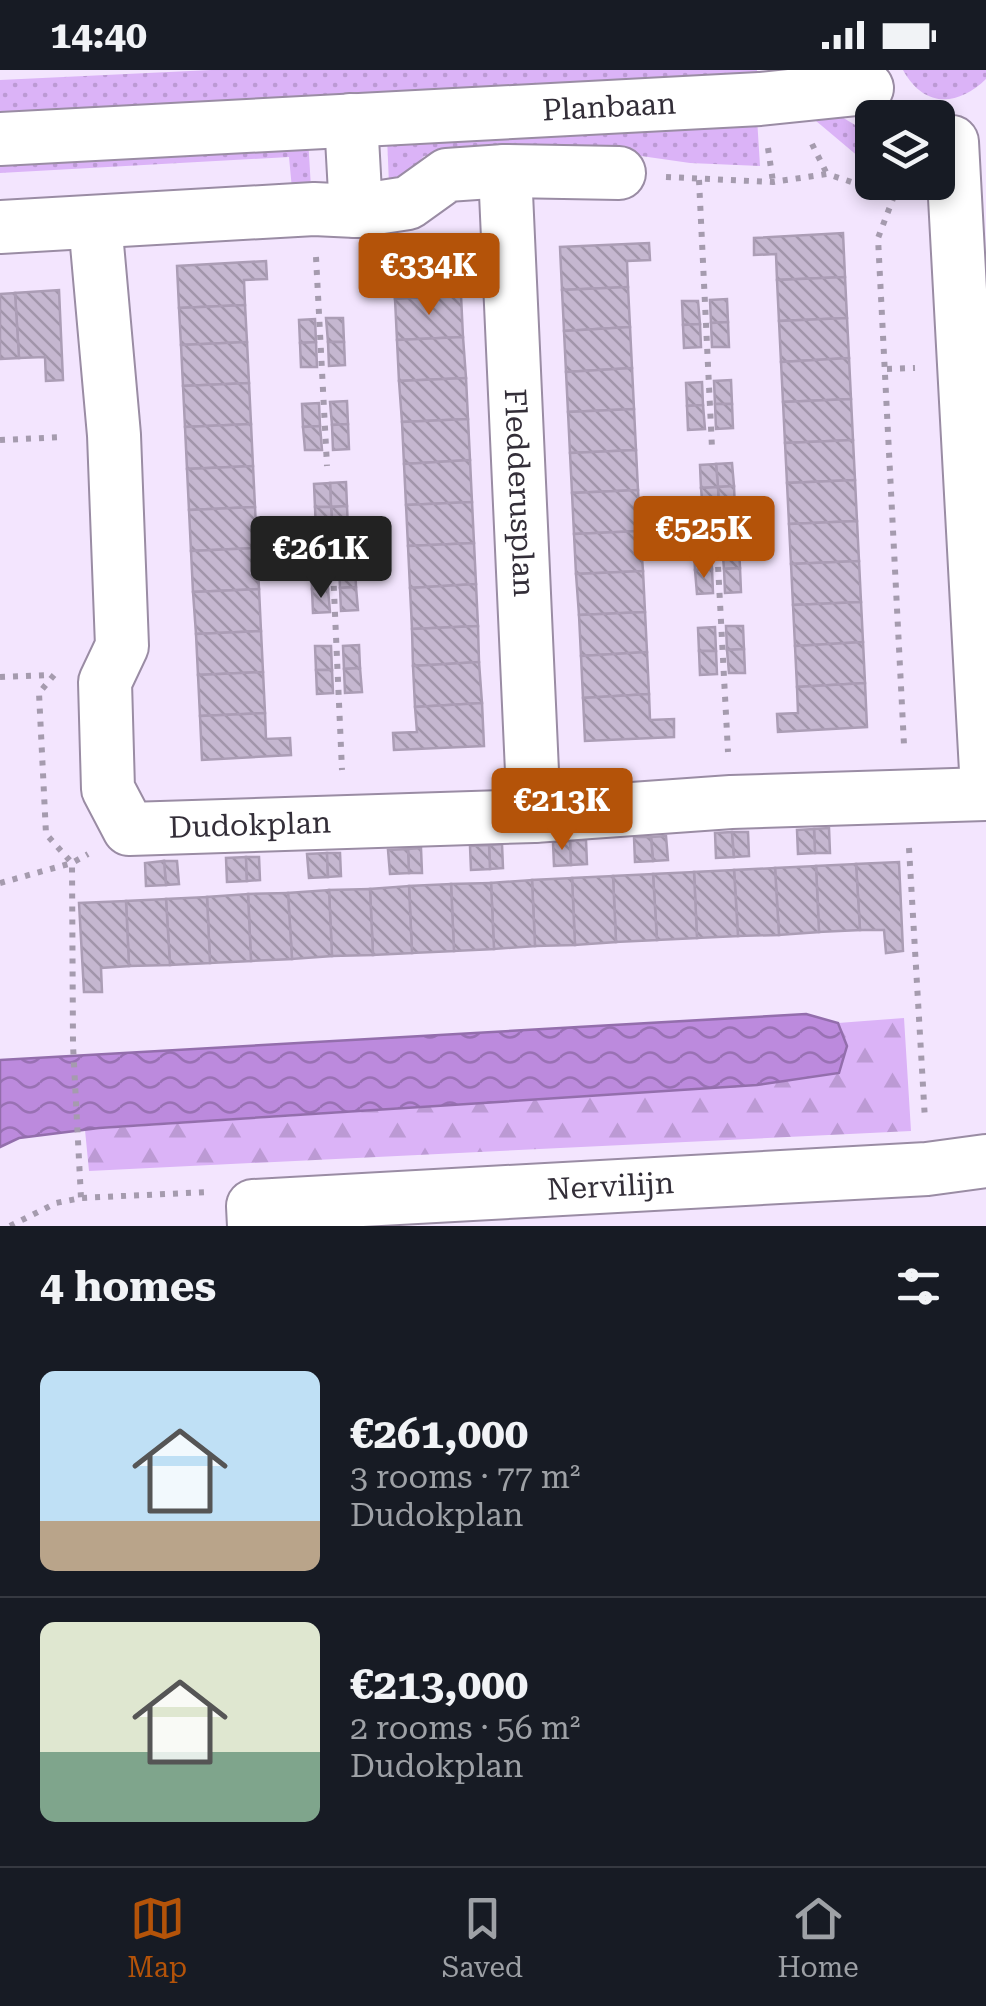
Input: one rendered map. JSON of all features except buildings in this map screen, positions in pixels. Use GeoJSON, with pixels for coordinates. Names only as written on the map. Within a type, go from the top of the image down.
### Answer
{"type":"FeatureCollection","features":[{"type":"Feature","properties":{"kind":"street","name":"Planbaan"},"geometry":{"type":"LineString","coordinates":[[0,139],[872,92]]}},
{"type":"Feature","properties":{"kind":"street"},"geometry":{"type":"LineString","coordinates":[[335,210],[352,120]]}},
{"type":"Feature","properties":{"kind":"street"},"geometry":{"type":"LineString","coordinates":[[958,139],[986,772]]}},
{"type":"Feature","properties":{"kind":"street","name":"Planbaan"},"geometry":{"type":"LineString","coordinates":[[0,227],[408,203],[448,175],[505,171],[619,173]]}},
{"type":"Feature","properties":{"kind":"street","name":"Fledderusplan"},"geometry":{"type":"LineString","coordinates":[[505,171],[534,816]]}},
{"type":"Feature","properties":{"kind":"street","name":"Dudokplan"},"geometry":{"type":"LineString","coordinates":[[96,222],[114,434],[122,646],[105,682],[108,789],[129,829],[534,816],[731,802],[986,794]]}},
{"type":"Feature","properties":{"kind":"street","name":"Nervilijn"},"geometry":{"type":"LineString","coordinates":[[253,1216],[928,1169],[986,1161]]}},
{"type":"Feature","properties":{"kind":"path"},"geometry":{"type":"LineString","coordinates":[[619,173],[772,182],[827,174]]}},
{"type":"Feature","properties":{"kind":"path"},"geometry":{"type":"LineString","coordinates":[[699,180],[712,448]]}},
{"type":"Feature","properties":{"kind":"path"},"geometry":{"type":"LineString","coordinates":[[892,200],[878,238],[928,1169]]}},
{"type":"Feature","properties":{"kind":"path"},"geometry":{"type":"LineString","coordinates":[[327,466],[335,210]]}},
{"type":"Feature","properties":{"kind":"path"},"geometry":{"type":"LineString","coordinates":[[0,440],[114,434]]}},
{"type":"Feature","properties":{"kind":"path"},"geometry":{"type":"LineString","coordinates":[[716,528],[731,802]]}},
{"type":"Feature","properties":{"kind":"path"},"geometry":{"type":"LineString","coordinates":[[332,547],[345,822]]}},
{"type":"Feature","properties":{"kind":"path"},"geometry":{"type":"LineString","coordinates":[[0,676],[52,675]]}},
{"type":"Feature","properties":{"kind":"path"},"geometry":{"type":"LineString","coordinates":[[0,883],[72,864],[129,829]]}},
{"type":"Feature","properties":{"kind":"path"},"geometry":{"type":"LineString","coordinates":[[72,864],[73,1045],[81,1198]]}},
{"type":"Feature","properties":{"kind":"path"},"geometry":{"type":"LineString","coordinates":[[10,1226],[56,1204],[81,1198],[220,1192],[253,1216]]}},
{"type":"Feature","properties":{"kind":"green space"},"geometry":{"type":"Polygon","coordinates":[[[211,70],[757,70],[757,80],[0,120],[0,80],[211,70]]]}},
{"type":"Feature","properties":{"kind":"green space"},"geometry":{"type":"Polygon","coordinates":[[[903,70],[986,70],[986,79],[964,95],[942,99],[921,91],[903,70]]]}},
{"type":"Feature","properties":{"kind":"green space"},"geometry":{"type":"Polygon","coordinates":[[[803,110],[830,110],[855,125],[855,154],[803,110]]]}},
{"type":"Feature","properties":{"kind":"green space"},"geometry":{"type":"Polygon","coordinates":[[[757,118],[760,166],[690,163],[571,146],[424,156],[401,182],[389,184],[387,137],[757,118]]]}},
{"type":"Feature","properties":{"kind":"green space"},"geometry":{"type":"Polygon","coordinates":[[[308,138],[311,188],[292,189],[289,157],[0,173],[0,156],[308,138]]]}},
{"type":"Feature","properties":{"kind":"green space"},"geometry":{"type":"Polygon","coordinates":[[[904,1018],[911,1131],[89,1171],[85,1130],[757,1085],[839,1073],[847,1046],[838,1023],[904,1018]]]}},
{"type":"Feature","properties":{"kind":"water"},"geometry":{"type":"Polygon","coordinates":[[[806,1014],[838,1023],[847,1046],[839,1073],[757,1085],[99,1128],[19,1138],[0,1147],[0,1060],[806,1014]]]}}]}
